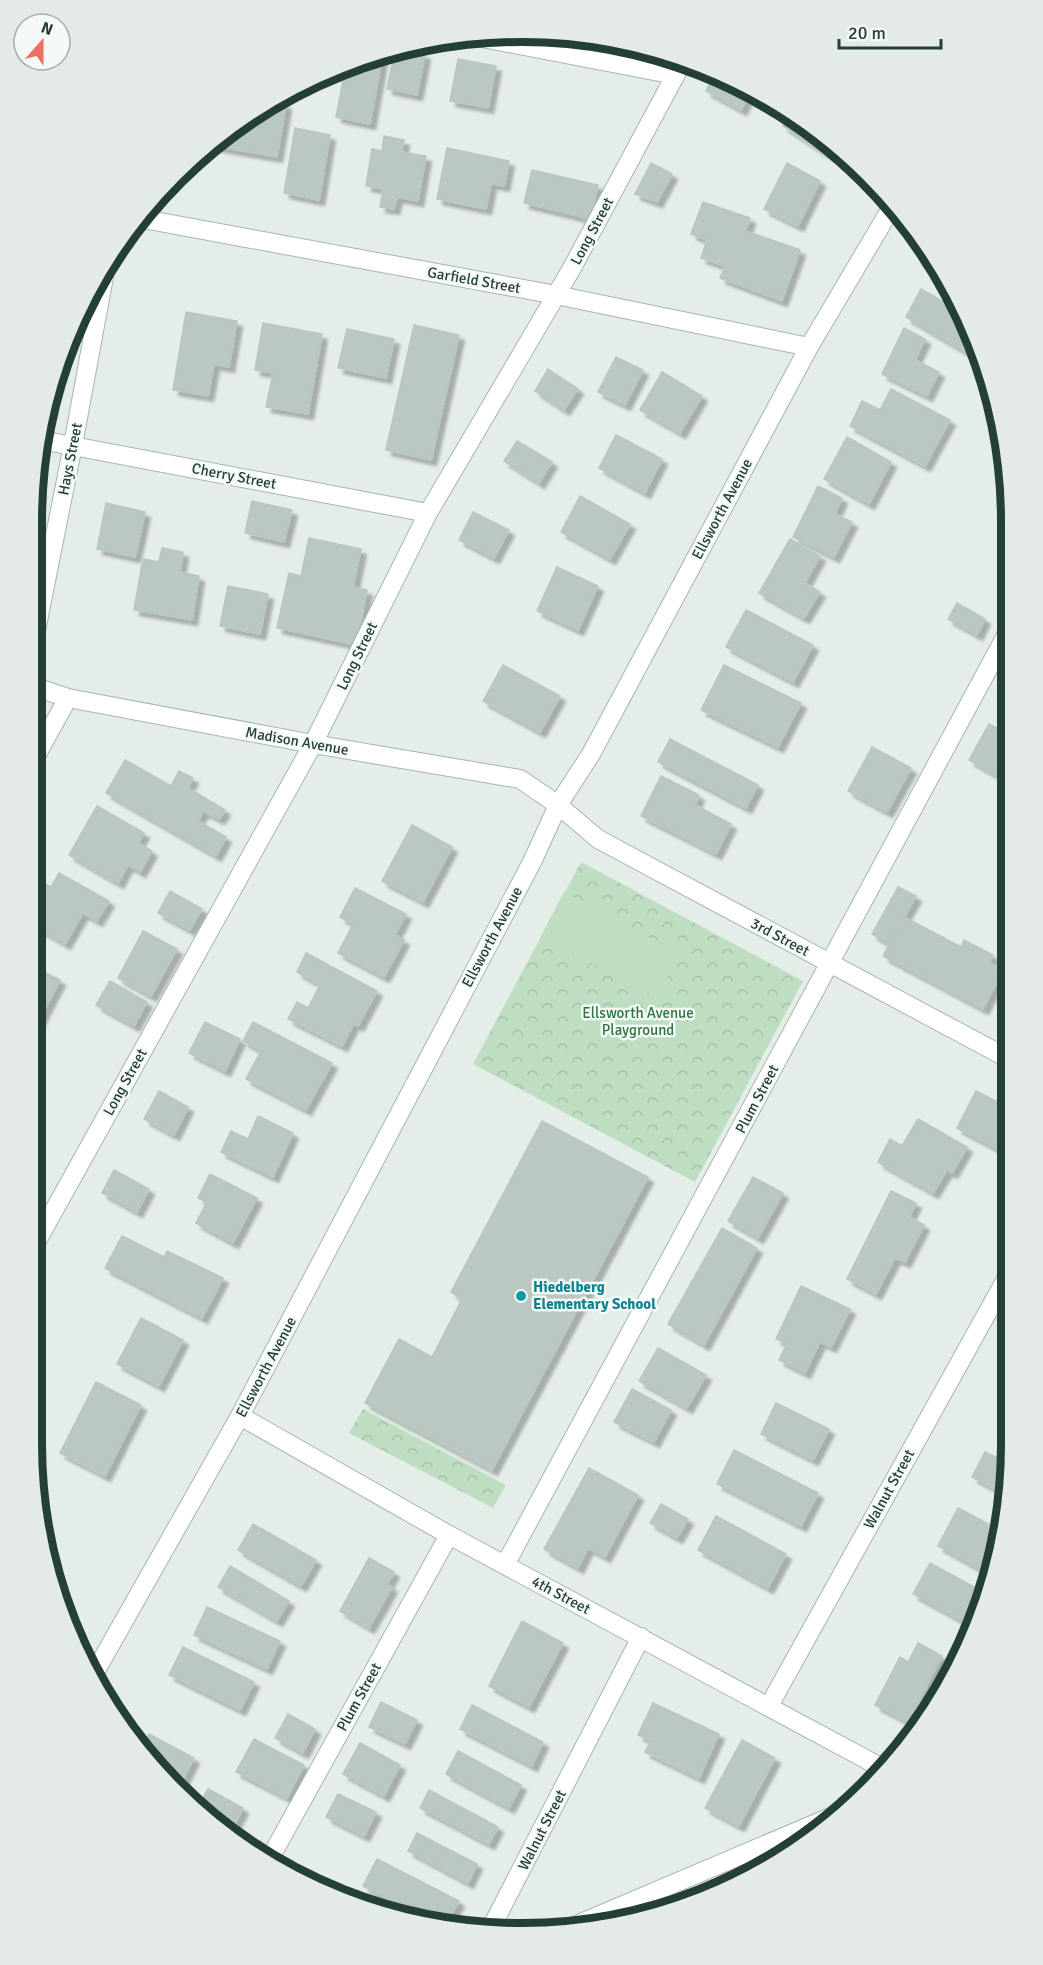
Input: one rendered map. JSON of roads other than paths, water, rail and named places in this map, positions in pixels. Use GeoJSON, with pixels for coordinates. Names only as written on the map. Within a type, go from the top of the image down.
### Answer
{"type":"FeatureCollection","features":[{"type":"Feature","properties":{"kind":"street"},"geometry":{"type":"LineString","coordinates":[[514,42],[678,68]]}},
{"type":"Feature","properties":{"kind":"street","name":"Long Street"},"geometry":{"type":"LineString","coordinates":[[42,1232],[313,744],[428,513],[556,295],[679,68]]}},
{"type":"Feature","properties":{"kind":"street","name":"Ellsworth Avenue"},"geometry":{"type":"LineString","coordinates":[[97,1668],[240,1416],[533,860],[558,805],[591,754],[809,347],[888,213]]}},
{"type":"Feature","properties":{"kind":"street","name":"Garfield Street"},"geometry":{"type":"LineString","coordinates":[[149,220],[556,295],[809,347]]}},
{"type":"Feature","properties":{"kind":"street","name":"Hays Street"},"geometry":{"type":"LineString","coordinates":[[42,601],[102,290]]}},
{"type":"Feature","properties":{"kind":"street","name":"Cherry Street"},"geometry":{"type":"LineString","coordinates":[[49,441],[428,513]]}},
{"type":"Feature","properties":{"kind":"street","name":"Plum Street"},"geometry":{"type":"LineString","coordinates":[[505,1565],[1001,645]]}},
{"type":"Feature","properties":{"kind":"street","name":"Madison Avenue"},"geometry":{"type":"LineString","coordinates":[[42,689],[68,698],[313,744],[520,779],[558,805]]}},
{"type":"Feature","properties":{"kind":"street"},"geometry":{"type":"LineString","coordinates":[[42,745],[68,698]]}},
{"type":"Feature","properties":{"kind":"street","name":"3rd Street"},"geometry":{"type":"LineString","coordinates":[[558,805],[598,839],[1001,1055]]}},
{"type":"Feature","properties":{"kind":"street","name":"Walnut Street"},"geometry":{"type":"LineString","coordinates":[[769,1706],[1001,1288]]}},
{"type":"Feature","properties":{"kind":"street","name":"4th Street"},"geometry":{"type":"LineString","coordinates":[[240,1416],[449,1535],[877,1765]]}},
{"type":"Feature","properties":{"kind":"street","name":"Plum Street"},"geometry":{"type":"LineString","coordinates":[[273,1853],[449,1535]]}},
{"type":"Feature","properties":{"kind":"street","name":"Walnut Street"},"geometry":{"type":"LineString","coordinates":[[494,1922],[641,1637]]}},
{"type":"Feature","properties":{"kind":"street"},"geometry":{"type":"LineString","coordinates":[[595,1917],[811,1825]]}},
{"type":"Feature","properties":{"kind":"place","name":"Hiedelberg Elementary School"},"geometry":{"type":"Point","coordinates":[521,1296]}},
{"type":"Feature","properties":{"kind":"park label","name":"Ellsworth Avenue Playground"},"geometry":{"type":"Point","coordinates":[638,1022]}}]}
